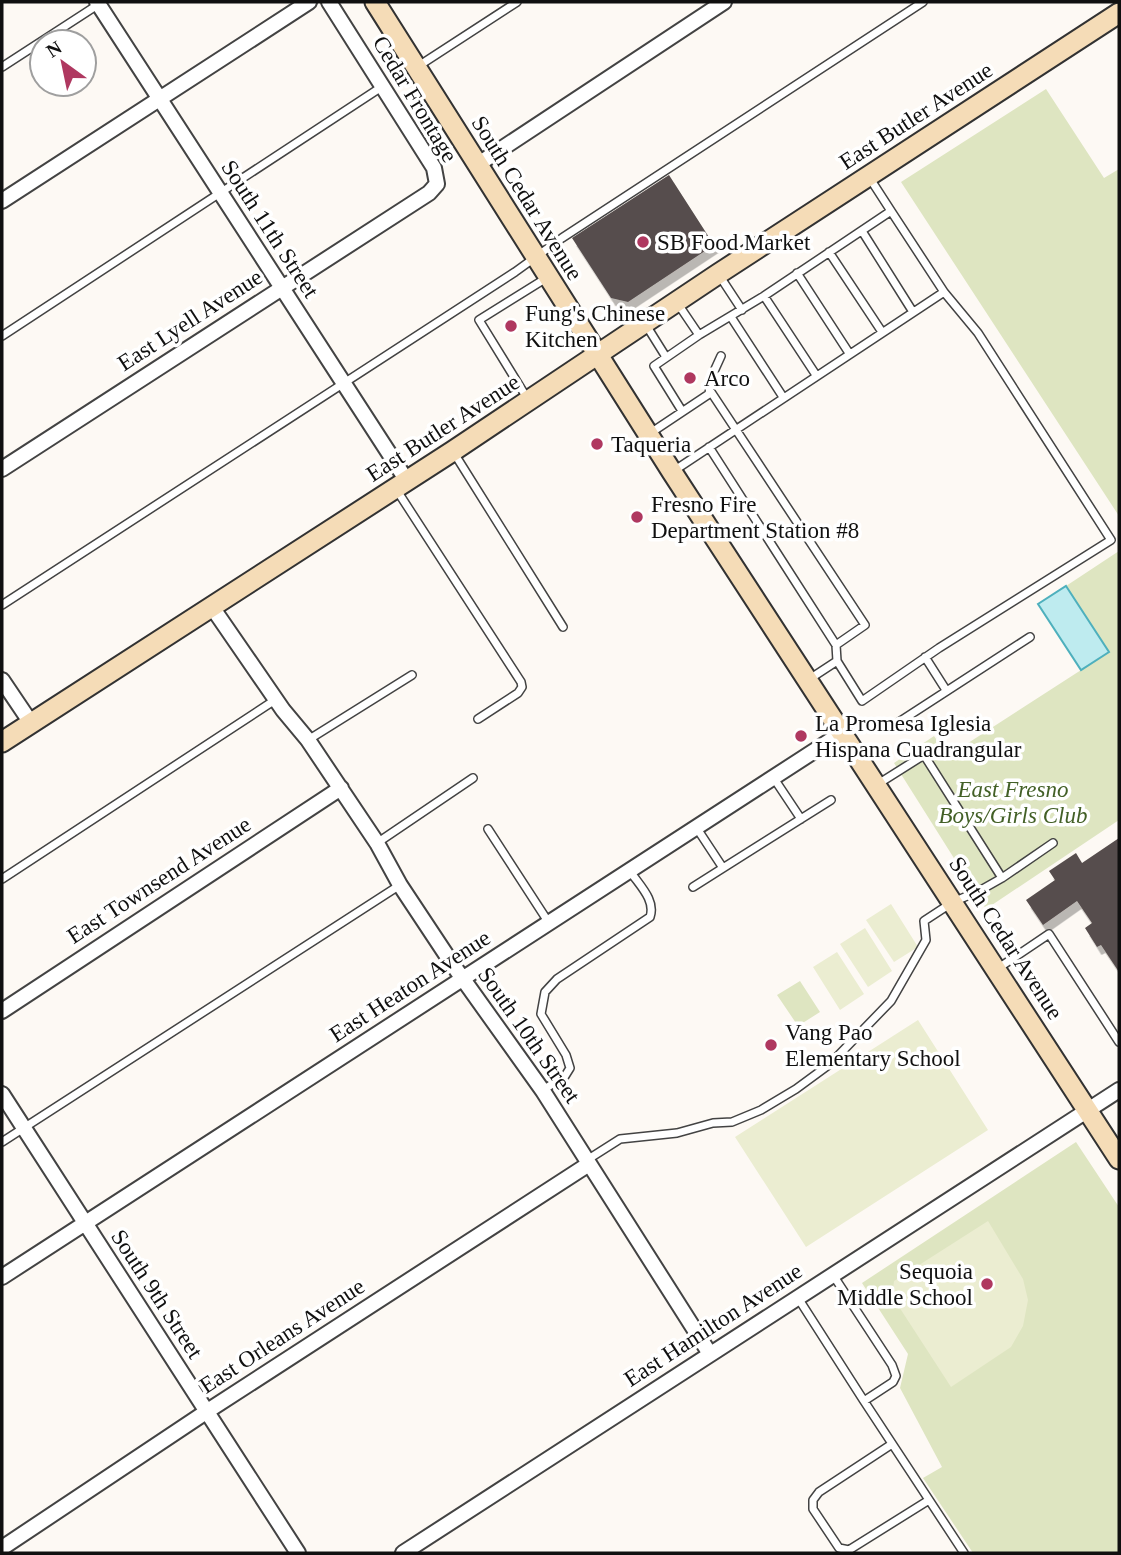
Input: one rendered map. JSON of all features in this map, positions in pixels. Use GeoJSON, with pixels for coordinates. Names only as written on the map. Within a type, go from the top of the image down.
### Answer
{"type":"FeatureCollection","features":[{"type":"Feature","properties":{"kind":"main road","name":"South Cedar Avenue"},"geometry":{"type":"LineString","coordinates":[[375,2],[648,435],[1119,1159]]}},
{"type":"Feature","properties":{"kind":"main road","name":"East Butler Avenue"},"geometry":{"type":"LineString","coordinates":[[2,742],[530,401],[718,274],[1119,13]]}},
{"type":"Feature","properties":{"kind":"street"},"geometry":{"type":"LineString","coordinates":[[2,201],[309,2]]}},
{"type":"Feature","properties":{"kind":"street","name":"Cedar Frontage"},"geometry":{"type":"LineString","coordinates":[[329,2],[434,168],[437,184]]}},
{"type":"Feature","properties":{"kind":"street"},"geometry":{"type":"LineString","coordinates":[[477,165],[724,2]]}},
{"type":"Feature","properties":{"kind":"street","name":"South 11th Street"},"geometry":{"type":"LineString","coordinates":[[100,3],[343,384],[401,484]]}},
{"type":"Feature","properties":{"kind":"street","name":"East Lyell Avenue"},"geometry":{"type":"LineString","coordinates":[[2,469],[429,192],[437,184]]}},
{"type":"Feature","properties":{"kind":"street","name":"South 10th Street"},"geometry":{"type":"LineString","coordinates":[[212,607],[275,700],[309,740],[377,843],[400,885],[543,1091],[710,1354]]}},
{"type":"Feature","properties":{"kind":"street"},"geometry":{"type":"LineString","coordinates":[[2,680],[31,723]]}},
{"type":"Feature","properties":{"kind":"street","name":"East Heaton Avenue"},"geometry":{"type":"LineString","coordinates":[[2,1277],[842,733]]}},
{"type":"Feature","properties":{"kind":"street","name":"East Townsend Avenue"},"geometry":{"type":"LineString","coordinates":[[2,1010],[341,788]]}},
{"type":"Feature","properties":{"kind":"street","name":"East Hamilton Avenue"},"geometry":{"type":"LineString","coordinates":[[403,1553],[1119,1090]]}},
{"type":"Feature","properties":{"kind":"street","name":"South 9th Street"},"geometry":{"type":"LineString","coordinates":[[2,1094],[298,1553]]}},
{"type":"Feature","properties":{"kind":"street","name":"East Orleans Avenue"},"geometry":{"type":"LineString","coordinates":[[2,1548],[588,1163]]}},
{"type":"Feature","properties":{"kind":"lane"},"geometry":{"type":"LineString","coordinates":[[416,67],[517,2]]}},
{"type":"Feature","properties":{"kind":"lane"},"geometry":{"type":"LineString","coordinates":[[2,605],[923,2]]}},
{"type":"Feature","properties":{"kind":"lane"},"geometry":{"type":"LineString","coordinates":[[2,67],[100,3]]}},
{"type":"Feature","properties":{"kind":"lane"},"geometry":{"type":"LineString","coordinates":[[2,336],[383,86]]}},
{"type":"Feature","properties":{"kind":"lane"},"geometry":{"type":"LineString","coordinates":[[709,447],[835,645],[837,661],[862,701],[925,657],[1111,540],[978,333],[944,292],[868,176]]}},
{"type":"Feature","properties":{"kind":"lane"},"geometry":{"type":"LineString","coordinates":[[682,411],[653,366],[891,211]]}},
{"type":"Feature","properties":{"kind":"lane"},"geometry":{"type":"LineString","coordinates":[[862,231],[913,312]]}},
{"type":"Feature","properties":{"kind":"lane"},"geometry":{"type":"LineString","coordinates":[[830,252],[882,332]]}},
{"type":"Feature","properties":{"kind":"lane"},"geometry":{"type":"LineString","coordinates":[[797,273],[849,353]]}},
{"type":"Feature","properties":{"kind":"lane"},"geometry":{"type":"LineString","coordinates":[[718,274],[742,310]]}},
{"type":"Feature","properties":{"kind":"lane"},"geometry":{"type":"LineString","coordinates":[[530,401],[479,320],[548,277]]}},
{"type":"Feature","properties":{"kind":"lane"},"geometry":{"type":"LineString","coordinates":[[672,472],[944,292]]}},
{"type":"Feature","properties":{"kind":"lane"},"geometry":{"type":"LineString","coordinates":[[764,296],[816,375]]}},
{"type":"Feature","properties":{"kind":"lane"},"geometry":{"type":"LineString","coordinates":[[677,302],[699,335]]}},
{"type":"Feature","properties":{"kind":"lane"},"geometry":{"type":"LineString","coordinates":[[731,317],[783,397]]}},
{"type":"Feature","properties":{"kind":"lane"},"geometry":{"type":"LineString","coordinates":[[645,324],[666,357]]}},
{"type":"Feature","properties":{"kind":"lane"},"geometry":{"type":"LineString","coordinates":[[721,356],[711,378],[711,391],[865,625],[835,645]]}},
{"type":"Feature","properties":{"kind":"lane"},"geometry":{"type":"LineString","coordinates":[[648,435],[711,391]]}},
{"type":"Feature","properties":{"kind":"lane"},"geometry":{"type":"LineString","coordinates":[[453,451],[563,627]]}},
{"type":"Feature","properties":{"kind":"lane"},"geometry":{"type":"LineString","coordinates":[[401,484],[521,682],[522,687],[518,693],[478,719]]}},
{"type":"Feature","properties":{"kind":"lane"},"geometry":{"type":"LineString","coordinates":[[899,722],[1030,637]]}},
{"type":"Feature","properties":{"kind":"lane"},"geometry":{"type":"LineString","coordinates":[[925,657],[946,690]]}},
{"type":"Feature","properties":{"kind":"lane"},"geometry":{"type":"LineString","coordinates":[[808,680],[837,661]]}},
{"type":"Feature","properties":{"kind":"lane"},"geometry":{"type":"LineString","coordinates":[[309,740],[412,675]]}},
{"type":"Feature","properties":{"kind":"lane"},"geometry":{"type":"LineString","coordinates":[[2,878],[275,700]]}},
{"type":"Feature","properties":{"kind":"lane"},"geometry":{"type":"LineString","coordinates":[[877,786],[924,755],[1002,878]]}},
{"type":"Feature","properties":{"kind":"lane"},"geometry":{"type":"LineString","coordinates":[[773,777],[801,819]]}},
{"type":"Feature","properties":{"kind":"lane"},"geometry":{"type":"LineString","coordinates":[[377,843],[473,778]]}},
{"type":"Feature","properties":{"kind":"lane"},"geometry":{"type":"LineString","coordinates":[[693,887],[831,800]]}},
{"type":"Feature","properties":{"kind":"lane"},"geometry":{"type":"LineString","coordinates":[[696,827],[723,868]]}},
{"type":"Feature","properties":{"kind":"lane"},"geometry":{"type":"LineString","coordinates":[[488,829],[548,923]]}},
{"type":"Feature","properties":{"kind":"lane"},"geometry":{"type":"LineString","coordinates":[[588,1163],[620,1139],[677,1133],[713,1123],[732,1122],[761,1110],[796,1089],[830,1064],[891,1001],[926,940],[923,921],[953,901],[1002,878],[1053,843]]}},
{"type":"Feature","properties":{"kind":"lane"},"geometry":{"type":"LineString","coordinates":[[543,1091],[565,1076],[569,1068],[566,1055],[541,1014],[545,992],[557,979],[650,917],[653,910],[651,902],[630,870]]}},
{"type":"Feature","properties":{"kind":"lane"},"geometry":{"type":"LineString","coordinates":[[2,1142],[400,885]]}},
{"type":"Feature","properties":{"kind":"lane"},"geometry":{"type":"LineString","coordinates":[[997,969],[1049,934],[1116,1031],[1119,1042]]}},
{"type":"Feature","properties":{"kind":"lane"},"geometry":{"type":"LineString","coordinates":[[833,1275],[896,1376],[892,1382],[864,1401]]}},
{"type":"Feature","properties":{"kind":"lane"},"geometry":{"type":"LineString","coordinates":[[798,1298],[964,1553]]}},
{"type":"Feature","properties":{"kind":"lane"},"geometry":{"type":"LineString","coordinates":[[892,1444],[819,1493],[813,1500],[813,1509],[839,1548],[849,1550],[929,1500]]}},
{"type":"Feature","properties":{"kind":"green space"},"geometry":{"type":"Polygon","coordinates":[[[1046,89],[1104,178],[1119,169],[1119,516],[901,182],[1046,89]]]}},
{"type":"Feature","properties":{"kind":"green space","name":"East Fresno Boys/Girls Club"},"geometry":{"type":"Polygon","coordinates":[[[1119,551],[1119,820],[986,909],[894,763],[934,736],[948,756],[1109,652],[1066,586],[1119,551]]]}},
{"type":"Feature","properties":{"kind":"green space"},"geometry":{"type":"Polygon","coordinates":[[[891,904],[918,947],[894,962],[866,920],[891,904]]]}},
{"type":"Feature","properties":{"kind":"green space"},"geometry":{"type":"Polygon","coordinates":[[[865,928],[892,971],[868,987],[840,944],[865,928]]]}},
{"type":"Feature","properties":{"kind":"green space"},"geometry":{"type":"Polygon","coordinates":[[[837,952],[864,994],[840,1010],[813,967],[837,952]]]}},
{"type":"Feature","properties":{"kind":"green space"},"geometry":{"type":"Polygon","coordinates":[[[800,981],[820,1012],[798,1026],[777,995],[800,981]]]}},
{"type":"Feature","properties":{"kind":"green space"},"geometry":{"type":"Polygon","coordinates":[[[918,1020],[988,1130],[806,1247],[735,1137],[918,1020]]]}},
{"type":"Feature","properties":{"kind":"green space"},"geometry":{"type":"Polygon","coordinates":[[[1076,1142],[1119,1207],[1119,1553],[973,1553],[923,1478],[942,1467],[900,1388],[908,1354],[862,1283],[1076,1142]]]}},
{"type":"Feature","properties":{"kind":"green space"},"geometry":{"type":"Polygon","coordinates":[[[988,1221],[1023,1279],[1028,1300],[1023,1326],[1011,1347],[951,1387],[892,1296],[894,1281],[988,1221]]]}},
{"type":"Feature","properties":{"kind":"water"},"geometry":{"type":"Polygon","coordinates":[[[1066,586],[1109,652],[1081,670],[1038,604],[1066,586]]]}},
{"type":"Feature","properties":{"kind":"building","name":"SB Food Market"},"geometry":{"type":"Polygon","coordinates":[[[669,175],[714,245],[628,302],[611,298],[572,238],[669,175]]]}},
{"type":"Feature","properties":{"kind":"building"},"geometry":{"type":"Polygon","coordinates":[[[1119,838],[1119,972],[1101,945],[1097,947],[1085,928],[1092,923],[1077,901],[1043,925],[1026,900],[1055,880],[1049,871],[1076,853],[1082,863],[1119,838]]]}},
{"type":"Feature","properties":{"kind":"place","name":"SB Food Market"},"geometry":{"type":"Point","coordinates":[643,242]}},
{"type":"Feature","properties":{"kind":"place","name":"Fung's Chinese Kitchen"},"geometry":{"type":"Point","coordinates":[511,326]}},
{"type":"Feature","properties":{"kind":"place","name":"Arco"},"geometry":{"type":"Point","coordinates":[690,378]}},
{"type":"Feature","properties":{"kind":"place","name":"Taqueria"},"geometry":{"type":"Point","coordinates":[597,444]}},
{"type":"Feature","properties":{"kind":"place","name":"Fresno Fire Department Station #8"},"geometry":{"type":"Point","coordinates":[637,517]}},
{"type":"Feature","properties":{"kind":"place","name":"La Promesa Iglesia Hispana Cuadrangular"},"geometry":{"type":"Point","coordinates":[801,736]}},
{"type":"Feature","properties":{"kind":"place","name":"Vang Pao Elementary School"},"geometry":{"type":"Point","coordinates":[771,1045]}},
{"type":"Feature","properties":{"kind":"place","name":"Sequoia Middle School"},"geometry":{"type":"Point","coordinates":[987,1284]}}]}
